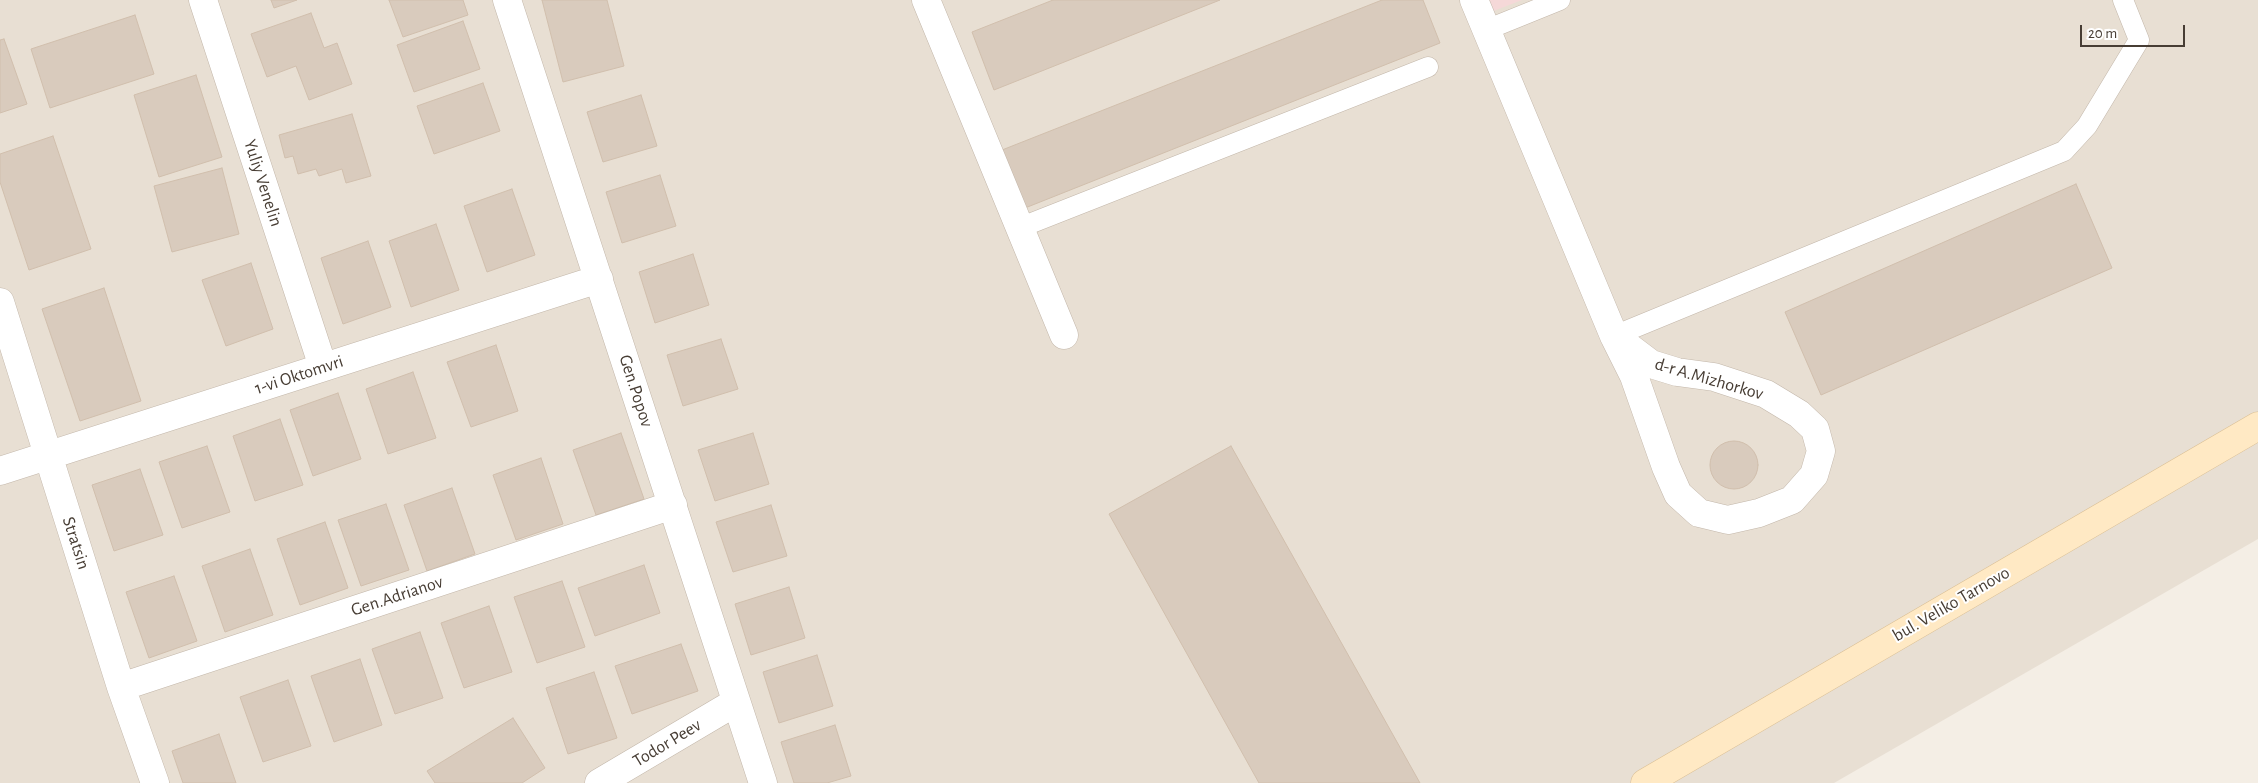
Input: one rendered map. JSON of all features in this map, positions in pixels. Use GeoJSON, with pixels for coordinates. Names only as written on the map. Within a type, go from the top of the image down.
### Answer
{"type":"FeatureCollection","features":[{"type":"Feature","properties":{"kind":"main road","name":"bul. Veliko Tarnovo"},"geometry":{"type":"LineString","coordinates":[[1645,783],[2258,426]]}},
{"type":"Feature","properties":{"kind":"street","name":"Yuliy Venelin"},"geometry":{"type":"LineString","coordinates":[[203,0],[323,367]]}},
{"type":"Feature","properties":{"kind":"street","name":"Gen.Popov"},"geometry":{"type":"LineString","coordinates":[[507,0],[763,783]]}},
{"type":"Feature","properties":{"kind":"street"},"geometry":{"type":"LineString","coordinates":[[926,0],[1064,336]]}},
{"type":"Feature","properties":{"kind":"street","name":"d-r A.Mizhorkov"},"geometry":{"type":"LineString","coordinates":[[1474,0],[1614,336],[1634,376],[1666,467],[1678,494],[1699,513],[1728,520],[1759,513],[1792,500],[1814,475],[1821,451],[1815,429],[1799,414],[1766,394],[1714,377],[1677,372],[1651,364],[1614,336]]}},
{"type":"Feature","properties":{"kind":"street","name":"1-vi Oktomvri"},"geometry":{"type":"LineString","coordinates":[[0,471],[599,279]]}},
{"type":"Feature","properties":{"kind":"street","name":"Stratsin"},"geometry":{"type":"LineString","coordinates":[[0,302],[121,687],[155,783]]}},
{"type":"Feature","properties":{"kind":"street","name":"Gen.Adrianov"},"geometry":{"type":"LineString","coordinates":[[121,687],[673,504]]}},
{"type":"Feature","properties":{"kind":"street","name":"Todor Peev"},"geometry":{"type":"LineString","coordinates":[[599,783],[736,702]]}},
{"type":"Feature","properties":{"kind":"lane"},"geometry":{"type":"LineString","coordinates":[[1486,30],[1560,0]]}},
{"type":"Feature","properties":{"kind":"lane"},"geometry":{"type":"LineString","coordinates":[[1614,336],[2064,151],[2087,126],[2139,40],[2123,0]]}},
{"type":"Feature","properties":{"kind":"lane"},"geometry":{"type":"LineString","coordinates":[[1019,228],[1428,68]]}},
{"type":"Feature","properties":{"kind":"shaded area"},"geometry":{"type":"Polygon","coordinates":[[[0,0],[2258,0],[2258,539],[1834,783],[0,783],[0,0]]]}},
{"type":"Feature","properties":{"kind":"shaded area"},"geometry":{"type":"Polygon","coordinates":[[[1486,0],[1522,0],[1491,12],[1486,0]]]}},
{"type":"Feature","properties":{"kind":"building"},"geometry":{"type":"Polygon","coordinates":[[[271,0],[297,0],[274,8],[271,0]]]}},
{"type":"Feature","properties":{"kind":"building"},"geometry":{"type":"Polygon","coordinates":[[[389,0],[463,0],[468,15],[403,37],[389,0]]]}},
{"type":"Feature","properties":{"kind":"building"},"geometry":{"type":"Polygon","coordinates":[[[542,0],[607,0],[624,66],[563,82],[542,0]]]}},
{"type":"Feature","properties":{"kind":"building"},"geometry":{"type":"Polygon","coordinates":[[[1053,0],[1220,0],[994,90],[972,32],[1053,0]]]}},
{"type":"Feature","properties":{"kind":"building"},"geometry":{"type":"Polygon","coordinates":[[[1382,0],[1423,0],[1440,43],[1025,208],[1002,150],[1382,0]]]}},
{"type":"Feature","properties":{"kind":"building"},"geometry":{"type":"Polygon","coordinates":[[[311,13],[324,48],[337,43],[352,84],[309,100],[296,66],[267,77],[251,34],[311,13]]]}},
{"type":"Feature","properties":{"kind":"building"},"geometry":{"type":"Polygon","coordinates":[[[135,15],[154,74],[50,108],[31,49],[135,15]]]}},
{"type":"Feature","properties":{"kind":"building"},"geometry":{"type":"Polygon","coordinates":[[[463,21],[480,69],[414,92],[397,45],[463,21]]]}},
{"type":"Feature","properties":{"kind":"building"},"geometry":{"type":"Polygon","coordinates":[[[4,39],[27,104],[0,113],[0,40],[4,39]]]}},
{"type":"Feature","properties":{"kind":"building"},"geometry":{"type":"Polygon","coordinates":[[[196,75],[222,157],[159,177],[134,95],[196,75]]]}},
{"type":"Feature","properties":{"kind":"building"},"geometry":{"type":"Polygon","coordinates":[[[483,83],[500,131],[434,154],[417,106],[483,83]]]}},
{"type":"Feature","properties":{"kind":"building"},"geometry":{"type":"Polygon","coordinates":[[[641,95],[657,146],[603,162],[587,112],[641,95]]]}},
{"type":"Feature","properties":{"kind":"building"},"geometry":{"type":"Polygon","coordinates":[[[352,114],[371,176],[346,183],[342,169],[319,176],[316,169],[298,174],[293,156],[285,158],[279,135],[352,114]]]}},
{"type":"Feature","properties":{"kind":"building"},"geometry":{"type":"Polygon","coordinates":[[[53,136],[91,249],[29,270],[0,182],[0,154],[53,136]]]}},
{"type":"Feature","properties":{"kind":"building"},"geometry":{"type":"Polygon","coordinates":[[[222,168],[239,234],[172,252],[154,186],[222,168]]]}},
{"type":"Feature","properties":{"kind":"building"},"geometry":{"type":"Polygon","coordinates":[[[660,175],[676,226],[622,243],[606,192],[660,175]]]}},
{"type":"Feature","properties":{"kind":"building"},"geometry":{"type":"Polygon","coordinates":[[[2076,184],[2112,268],[1821,395],[1785,312],[2076,184]]]}},
{"type":"Feature","properties":{"kind":"building"},"geometry":{"type":"Polygon","coordinates":[[[512,189],[535,255],[487,272],[464,206],[512,189]]]}},
{"type":"Feature","properties":{"kind":"building"},"geometry":{"type":"Polygon","coordinates":[[[436,224],[459,290],[411,307],[389,241],[436,224]]]}},
{"type":"Feature","properties":{"kind":"building"},"geometry":{"type":"Polygon","coordinates":[[[368,241],[391,307],[343,324],[321,258],[368,241]]]}},
{"type":"Feature","properties":{"kind":"building"},"geometry":{"type":"Polygon","coordinates":[[[693,254],[709,305],[655,323],[639,272],[693,254]]]}},
{"type":"Feature","properties":{"kind":"building"},"geometry":{"type":"Polygon","coordinates":[[[251,263],[273,329],[226,346],[202,280],[251,263]]]}},
{"type":"Feature","properties":{"kind":"building"},"geometry":{"type":"Polygon","coordinates":[[[104,288],[141,401],[80,421],[42,309],[104,288]]]}},
{"type":"Feature","properties":{"kind":"building"},"geometry":{"type":"Polygon","coordinates":[[[721,339],[738,389],[683,406],[667,355],[721,339]]]}},
{"type":"Feature","properties":{"kind":"building"},"geometry":{"type":"Polygon","coordinates":[[[496,345],[518,411],[471,427],[447,362],[496,345]]]}},
{"type":"Feature","properties":{"kind":"building"},"geometry":{"type":"Polygon","coordinates":[[[413,372],[436,438],[388,454],[366,389],[413,372]]]}},
{"type":"Feature","properties":{"kind":"building"},"geometry":{"type":"Polygon","coordinates":[[[338,393],[361,459],[313,476],[290,410],[338,393]]]}},
{"type":"Feature","properties":{"kind":"building"},"geometry":{"type":"Polygon","coordinates":[[[280,419],[303,485],[255,501],[233,436],[280,419]]]}},
{"type":"Feature","properties":{"kind":"building"},"geometry":{"type":"Polygon","coordinates":[[[621,433],[644,499],[596,515],[573,450],[621,433]]]}},
{"type":"Feature","properties":{"kind":"building"},"geometry":{"type":"Polygon","coordinates":[[[753,433],[769,484],[715,501],[698,450],[753,433]]]}},
{"type":"Feature","properties":{"kind":"building"},"geometry":{"type":"Polygon","coordinates":[[[1729,441],[1739,441],[1748,445],[1754,451],[1758,465],[1754,479],[1748,485],[1739,489],[1729,489],[1720,485],[1714,479],[1710,470],[1710,460],[1714,451],[1720,445],[1729,441]]]}},
{"type":"Feature","properties":{"kind":"building"},"geometry":{"type":"Polygon","coordinates":[[[207,446],[230,512],[182,528],[159,462],[207,446]]]}},
{"type":"Feature","properties":{"kind":"building"},"geometry":{"type":"Polygon","coordinates":[[[1231,446],[1420,783],[1259,783],[1109,514],[1231,446]]]}},
{"type":"Feature","properties":{"kind":"building"},"geometry":{"type":"Polygon","coordinates":[[[541,458],[563,524],[516,540],[493,475],[541,458]]]}},
{"type":"Feature","properties":{"kind":"building"},"geometry":{"type":"Polygon","coordinates":[[[140,469],[163,535],[114,551],[92,485],[140,469]]]}},
{"type":"Feature","properties":{"kind":"building"},"geometry":{"type":"Polygon","coordinates":[[[452,488],[475,554],[427,571],[404,505],[452,488]]]}},
{"type":"Feature","properties":{"kind":"building"},"geometry":{"type":"Polygon","coordinates":[[[386,504],[409,570],[361,586],[338,520],[386,504]]]}},
{"type":"Feature","properties":{"kind":"building"},"geometry":{"type":"Polygon","coordinates":[[[771,505],[787,556],[733,572],[716,522],[771,505]]]}},
{"type":"Feature","properties":{"kind":"building"},"geometry":{"type":"Polygon","coordinates":[[[325,522],[348,588],[300,605],[277,539],[325,522]]]}},
{"type":"Feature","properties":{"kind":"building"},"geometry":{"type":"Polygon","coordinates":[[[250,549],[273,615],[225,632],[202,566],[250,549]]]}},
{"type":"Feature","properties":{"kind":"building"},"geometry":{"type":"Polygon","coordinates":[[[644,565],[660,613],[595,636],[578,588],[644,565]]]}},
{"type":"Feature","properties":{"kind":"building"},"geometry":{"type":"Polygon","coordinates":[[[174,576],[197,641],[149,658],[126,592],[174,576]]]}},
{"type":"Feature","properties":{"kind":"building"},"geometry":{"type":"Polygon","coordinates":[[[562,581],[585,647],[537,663],[514,597],[562,581]]]}},
{"type":"Feature","properties":{"kind":"building"},"geometry":{"type":"Polygon","coordinates":[[[789,587],[805,638],[751,655],[735,604],[789,587]]]}},
{"type":"Feature","properties":{"kind":"building"},"geometry":{"type":"Polygon","coordinates":[[[489,606],[512,672],[464,688],[441,623],[489,606]]]}},
{"type":"Feature","properties":{"kind":"building"},"geometry":{"type":"Polygon","coordinates":[[[420,632],[443,698],[395,714],[372,649],[420,632]]]}},
{"type":"Feature","properties":{"kind":"building"},"geometry":{"type":"Polygon","coordinates":[[[681,644],[698,691],[632,714],[615,666],[681,644]]]}},
{"type":"Feature","properties":{"kind":"building"},"geometry":{"type":"Polygon","coordinates":[[[817,655],[833,706],[779,723],[763,672],[817,655]]]}},
{"type":"Feature","properties":{"kind":"building"},"geometry":{"type":"Polygon","coordinates":[[[360,659],[382,725],[334,742],[311,676],[360,659]]]}},
{"type":"Feature","properties":{"kind":"building"},"geometry":{"type":"Polygon","coordinates":[[[594,672],[617,738],[568,754],[546,688],[594,672]]]}},
{"type":"Feature","properties":{"kind":"building"},"geometry":{"type":"Polygon","coordinates":[[[288,680],[311,746],[263,762],[240,697],[288,680]]]}},
{"type":"Feature","properties":{"kind":"building"},"geometry":{"type":"Polygon","coordinates":[[[513,718],[545,768],[522,783],[435,783],[427,771],[513,718]]]}},
{"type":"Feature","properties":{"kind":"building"},"geometry":{"type":"Polygon","coordinates":[[[835,725],[851,776],[827,783],[794,783],[781,742],[835,725]]]}},
{"type":"Feature","properties":{"kind":"building"},"geometry":{"type":"Polygon","coordinates":[[[219,734],[236,783],[183,783],[172,751],[219,734]]]}}]}
